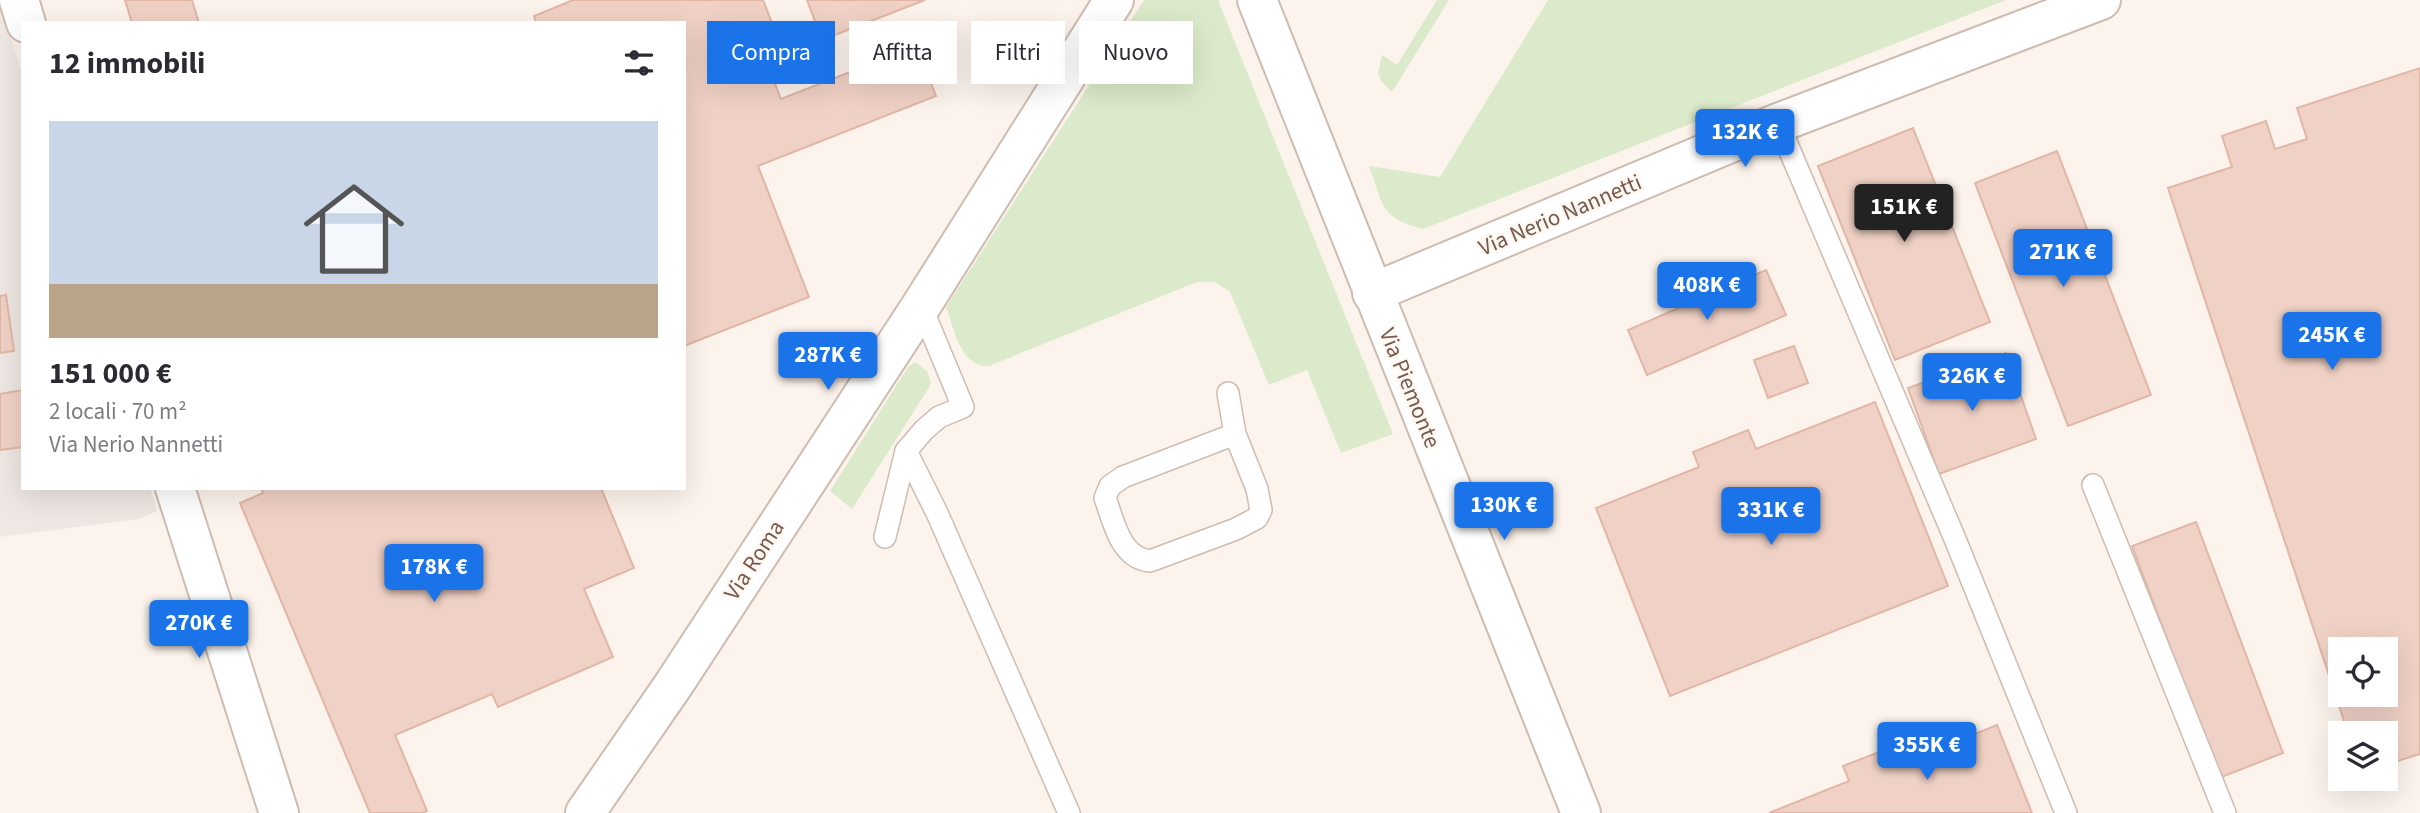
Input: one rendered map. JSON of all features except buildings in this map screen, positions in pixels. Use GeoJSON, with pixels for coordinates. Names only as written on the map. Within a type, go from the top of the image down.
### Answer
{"type":"FeatureCollection","features":[{"type":"Feature","properties":{"kind":"street"},"geometry":{"type":"LineString","coordinates":[[19,0],[25,21]]}},
{"type":"Feature","properties":{"kind":"street","name":"Via Roma"},"geometry":{"type":"LineString","coordinates":[[585,813],[674,684],[921,306],[1114,0]]}},
{"type":"Feature","properties":{"kind":"street","name":"Via Piemonte"},"geometry":{"type":"LineString","coordinates":[[1257,0],[1581,813]]}},
{"type":"Feature","properties":{"kind":"street","name":"Via Nerio Nannetti"},"geometry":{"type":"LineString","coordinates":[[1372,293],[1778,123],[2101,0]]}},
{"type":"Feature","properties":{"kind":"street"},"geometry":{"type":"LineString","coordinates":[[176,490],[279,813]]}},
{"type":"Feature","properties":{"kind":"lane"},"geometry":{"type":"LineString","coordinates":[[1778,123],[1955,540],[2066,813]]}},
{"type":"Feature","properties":{"kind":"lane"},"geometry":{"type":"LineString","coordinates":[[885,537],[906,451],[939,417],[962,407],[921,306]]}},
{"type":"Feature","properties":{"kind":"lane"},"geometry":{"type":"LineString","coordinates":[[1228,393],[1235,434],[1257,489],[1261,510],[1257,517],[1236,529],[1150,561],[1139,560],[1126,551],[1105,498],[1110,486],[1123,477],[1235,434]]}},
{"type":"Feature","properties":{"kind":"lane"},"geometry":{"type":"LineString","coordinates":[[906,451],[937,513],[1069,813]]}},
{"type":"Feature","properties":{"kind":"lane"},"geometry":{"type":"LineString","coordinates":[[2093,485],[2225,813]]}},
{"type":"Feature","properties":{"kind":"shaded area"},"geometry":{"type":"Polygon","coordinates":[[[0,2],[21,70],[21,490],[151,490],[157,511],[139,519],[0,537],[0,2]]]}},
{"type":"Feature","properties":{"kind":"green space"},"geometry":{"type":"Polygon","coordinates":[[[1144,0],[1218,0],[1393,434],[1341,453],[1307,370],[1269,385],[1230,292],[1215,282],[1197,282],[989,366],[979,365],[965,354],[946,307],[1090,84],[1193,84],[1193,21],[1130,21],[1144,0]]]}},
{"type":"Feature","properties":{"kind":"green space"},"geometry":{"type":"Polygon","coordinates":[[[1437,0],[1449,0],[1392,92],[1382,82],[1378,73],[1382,55],[1397,65],[1437,0]]]}},
{"type":"Feature","properties":{"kind":"green space"},"geometry":{"type":"Polygon","coordinates":[[[1548,0],[2006,0],[1423,229],[1398,220],[1385,208],[1369,166],[1440,177],[1548,0]]]}},
{"type":"Feature","properties":{"kind":"green space"},"geometry":{"type":"Polygon","coordinates":[[[915,362],[927,371],[931,383],[852,509],[830,491],[908,367],[915,362]]]}}]}
